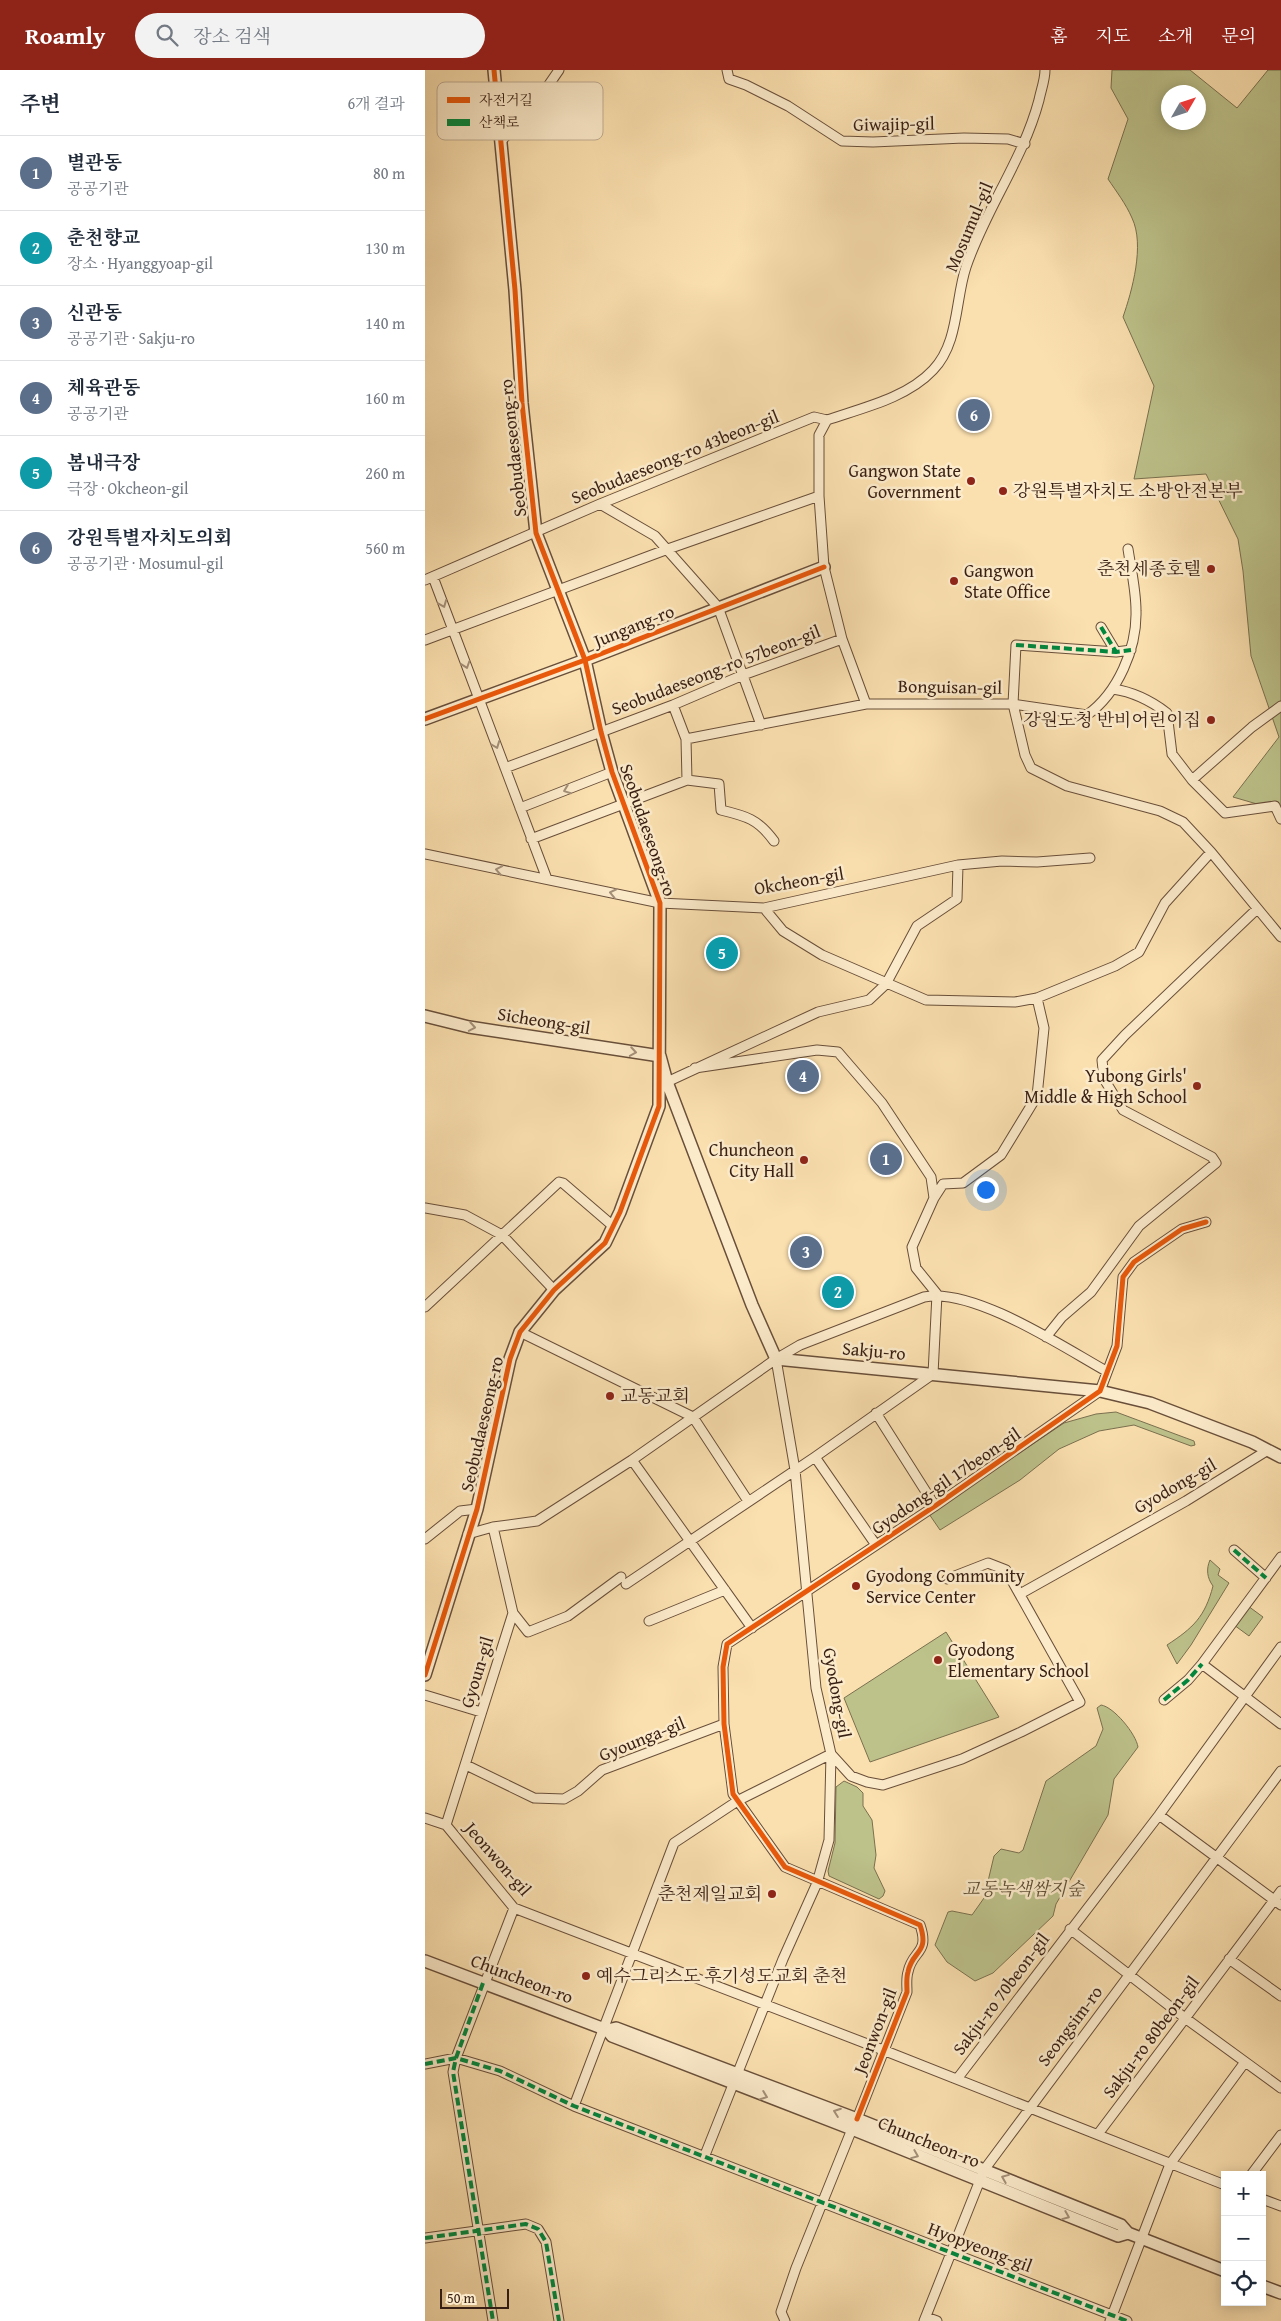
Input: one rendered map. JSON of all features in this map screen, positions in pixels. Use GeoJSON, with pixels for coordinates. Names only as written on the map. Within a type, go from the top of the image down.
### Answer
{"type":"FeatureCollection","features":[{"type":"Feature","properties":{"kind":"street"},"geometry":{"type":"LineString","coordinates":[[551,82],[559,70]]}},
{"type":"Feature","properties":{"kind":"street","name":"Giwajip-gil"},"geometry":{"type":"LineString","coordinates":[[727,70],[729,79],[747,85],[789,106],[842,141],[873,142],[965,138],[1008,139],[1025,144]]}},
{"type":"Feature","properties":{"kind":"street","name":"Mosumul-gil"},"geometry":{"type":"LineString","coordinates":[[827,420],[883,401],[915,385],[934,369],[952,337],[957,304],[966,267],[982,229],[1025,144],[1045,70]]}},
{"type":"Feature","properties":{"kind":"street","name":"Seobudaeseong-ro"},"geometry":{"type":"LineString","coordinates":[[425,1675],[477,1509],[510,1359],[520,1332],[554,1290],[605,1243],[659,1106],[661,903],[623,804],[601,732],[585,660],[536,533],[522,403],[515,290],[501,141]]}},
{"type":"Feature","properties":{"kind":"street","name":"Seobudaeseong-ro 43beon-gil"},"geometry":{"type":"LineString","coordinates":[[429,579],[600,504],[814,417],[827,420]]}},
{"type":"Feature","properties":{"kind":"street"},"geometry":{"type":"LineString","coordinates":[[827,420],[819,435],[819,496],[824,567],[842,639],[866,704]]}},
{"type":"Feature","properties":{"kind":"street"},"geometry":{"type":"LineString","coordinates":[[425,640],[668,549],[819,496]]}},
{"type":"Feature","properties":{"kind":"street"},"geometry":{"type":"LineString","coordinates":[[600,504],[655,536],[718,607],[761,725]]}},
{"type":"Feature","properties":{"kind":"street","name":"Bonguisan-gil"},"geometry":{"type":"LineString","coordinates":[[686,739],[866,704],[1013,704],[1087,715],[1097,708],[1113,688],[1132,646],[1137,611],[1128,549]]}},
{"type":"Feature","properties":{"kind":"street","name":"Jungang-ro"},"geometry":{"type":"LineString","coordinates":[[425,719],[585,660],[824,567]]}},
{"type":"Feature","properties":{"kind":"street"},"geometry":{"type":"LineString","coordinates":[[429,579],[454,630],[547,879]]}},
{"type":"Feature","properties":{"kind":"street"},"geometry":{"type":"LineString","coordinates":[[1101,627],[1116,652]]}},
{"type":"Feature","properties":{"kind":"street","name":"Seobudaeseong-ro 57beon-gil"},"geometry":{"type":"LineString","coordinates":[[505,768],[673,705],[743,675],[842,639]]}},
{"type":"Feature","properties":{"kind":"street"},"geometry":{"type":"LineString","coordinates":[[1132,646],[1116,652],[1016,645],[1013,704],[1025,755],[1031,768],[1067,786],[1160,811],[1183,822],[1211,852],[1281,937]]}},
{"type":"Feature","properties":{"kind":"street"},"geometry":{"type":"LineString","coordinates":[[1113,688],[1128,691],[1150,700],[1167,713],[1172,754],[1191,780],[1225,813],[1275,806],[1281,819]]}},
{"type":"Feature","properties":{"kind":"street"},"geometry":{"type":"LineString","coordinates":[[673,705],[686,739],[687,780]]}},
{"type":"Feature","properties":{"kind":"street"},"geometry":{"type":"LineString","coordinates":[[1191,780],[1252,727],[1281,706]]}},
{"type":"Feature","properties":{"kind":"street"},"geometry":{"type":"LineString","coordinates":[[520,808],[613,772]]}},
{"type":"Feature","properties":{"kind":"street"},"geometry":{"type":"LineString","coordinates":[[531,839],[687,780],[719,784],[721,810],[751,818],[766,830],[774,840]]}},
{"type":"Feature","properties":{"kind":"street"},"geometry":{"type":"LineString","coordinates":[[764,908],[783,931],[822,955],[926,1000],[1015,1002],[1037,998],[1115,966],[1139,952],[1165,903],[1211,852]]}},
{"type":"Feature","properties":{"kind":"street","name":"Okcheon-gil"},"geometry":{"type":"LineString","coordinates":[[425,854],[661,903],[764,908],[958,865],[1090,858]]}},
{"type":"Feature","properties":{"kind":"street"},"geometry":{"type":"LineString","coordinates":[[667,1082],[817,1012],[869,1000],[886,984],[917,926],[957,899],[958,865]]}},
{"type":"Feature","properties":{"kind":"street"},"geometry":{"type":"LineString","coordinates":[[1046,1337],[1062,1316],[1091,1292],[1139,1226],[1216,1163],[1212,1157],[1123,1110],[1104,1079],[1102,1060],[1125,1035],[1257,909]]}},
{"type":"Feature","properties":{"kind":"street"},"geometry":{"type":"LineString","coordinates":[[493,1527],[513,1613],[528,1632],[568,1616],[690,1540],[815,1457],[933,1374],[937,1294],[916,1268],[912,1247],[934,1198],[943,1184],[963,1184],[1001,1155],[1037,1096],[1044,1028],[1037,998]]}},
{"type":"Feature","properties":{"kind":"street","name":"Sicheong-gil"},"geometry":{"type":"LineString","coordinates":[[425,1016],[469,1027],[659,1056]]}},
{"type":"Feature","properties":{"kind":"street"},"geometry":{"type":"LineString","coordinates":[[695,1068],[817,1050],[838,1052],[882,1103],[931,1177],[934,1198]]}},
{"type":"Feature","properties":{"kind":"street"},"geometry":{"type":"LineString","coordinates":[[659,1056],[667,1082],[752,1305],[776,1359]]}},
{"type":"Feature","properties":{"kind":"street"},"geometry":{"type":"LineString","coordinates":[[426,1305],[559,1182],[563,1182],[613,1226]]}},
{"type":"Feature","properties":{"kind":"street"},"geometry":{"type":"LineString","coordinates":[[425,1208],[465,1215],[502,1235],[554,1290]]}},
{"type":"Feature","properties":{"kind":"street"},"geometry":{"type":"LineString","coordinates":[[1100,1391],[1117,1346],[1123,1277],[1134,1262],[1182,1229],[1206,1222]]}},
{"type":"Feature","properties":{"kind":"street"},"geometry":{"type":"LineString","coordinates":[[469,1534],[493,1527],[537,1521],[632,1460],[776,1359],[800,1345],[924,1297],[937,1294],[986,1307],[1046,1337],[1106,1371]]}},
{"type":"Feature","properties":{"kind":"street"},"geometry":{"type":"LineString","coordinates":[[520,1332],[693,1418],[748,1501]]}},
{"type":"Feature","properties":{"kind":"street","name":"Sakju-ro"},"geometry":{"type":"LineString","coordinates":[[776,1359],[1100,1391],[1151,1403],[1281,1457]]}},
{"type":"Feature","properties":{"kind":"street","name":"Gyodong-gil"},"geometry":{"type":"LineString","coordinates":[[776,1359],[795,1470],[817,1688],[831,1754],[851,1776],[883,1785],[962,1759],[1080,1702],[1006,1570],[995,1564],[988,1563],[947,1579]]}},
{"type":"Feature","properties":{"kind":"street","name":"Gyodong-gil 17beon-gil"},"geometry":{"type":"LineString","coordinates":[[724,1724],[723,1667],[727,1644],[935,1506],[1100,1391]]}},
{"type":"Feature","properties":{"kind":"street"},"geometry":{"type":"LineString","coordinates":[[876,1413],[935,1506]]}},
{"type":"Feature","properties":{"kind":"street","name":"Gyodong-gil"},"geometry":{"type":"LineString","coordinates":[[1020,1594],[1186,1501],[1268,1450]]}},
{"type":"Feature","properties":{"kind":"street"},"geometry":{"type":"LineString","coordinates":[[815,1457],[876,1545]]}},
{"type":"Feature","properties":{"kind":"street"},"geometry":{"type":"LineString","coordinates":[[632,1460],[751,1628]]}},
{"type":"Feature","properties":{"kind":"street"},"geometry":{"type":"LineString","coordinates":[[425,1539],[460,1511],[477,1509]]}},
{"type":"Feature","properties":{"kind":"street"},"geometry":{"type":"LineString","coordinates":[[1234,1550],[1266,1578]]}},
{"type":"Feature","properties":{"kind":"street"},"geometry":{"type":"LineString","coordinates":[[1164,1700],[1188,1680],[1202,1664],[1281,1557]]}},
{"type":"Feature","properties":{"kind":"street"},"geometry":{"type":"LineString","coordinates":[[649,1621],[725,1590]]}},
{"type":"Feature","properties":{"kind":"street","name":"Gyoun-gil"},"geometry":{"type":"LineString","coordinates":[[446,1825],[513,1613]]}},
{"type":"Feature","properties":{"kind":"street","name":"Sakju-ro 70beon-gil"},"geometry":{"type":"LineString","coordinates":[[957,2079],[1159,1815],[1281,1647]]}},
{"type":"Feature","properties":{"kind":"street"},"geometry":{"type":"LineString","coordinates":[[1202,1664],[1281,1724]]}},
{"type":"Feature","properties":{"kind":"street"},"geometry":{"type":"LineString","coordinates":[[425,1695],[481,1712]]}},
{"type":"Feature","properties":{"kind":"street"},"geometry":{"type":"LineString","coordinates":[[724,1724],[733,1794],[785,1868],[817,1883]]}},
{"type":"Feature","properties":{"kind":"street","name":"Gyounga-gil"},"geometry":{"type":"LineString","coordinates":[[466,1765],[534,1798],[564,1799],[578,1791],[602,1770],[724,1724]]}},
{"type":"Feature","properties":{"kind":"street"},"geometry":{"type":"LineString","coordinates":[[574,2106],[605,2029],[631,1952],[675,1844],[739,1800],[831,1754],[829,1840],[817,1883],[765,2004],[705,2155]]}},
{"type":"Feature","properties":{"kind":"street","name":"Seongsim-ro"},"geometry":{"type":"LineString","coordinates":[[925,2319],[978,2181],[984,2170],[1029,2107],[1281,1771]]}},
{"type":"Feature","properties":{"kind":"street"},"geometry":{"type":"LineString","coordinates":[[1159,1815],[1277,1903]]}},
{"type":"Feature","properties":{"kind":"street","name":"Jeonwon-gil"},"geometry":{"type":"LineString","coordinates":[[425,1818],[446,1825],[514,1908],[765,2004],[1221,2183]]}},
{"type":"Feature","properties":{"kind":"street","name":"Jeonwon-gil"},"geometry":{"type":"LineString","coordinates":[[817,1883],[920,1925],[923,1945],[908,1971],[907,1992],[855,2124]]}},
{"type":"Feature","properties":{"kind":"street","name":"Sakju-ro 80beon-gil"},"geometry":{"type":"LineString","coordinates":[[1098,2134],[1229,1959],[1277,1903],[1281,1891]]}},
{"type":"Feature","properties":{"kind":"street"},"geometry":{"type":"LineString","coordinates":[[493,2321],[453,2072],[455,2058],[514,1908]]}},
{"type":"Feature","properties":{"kind":"street","name":"Sakju-ro 70beon-gil"},"geometry":{"type":"LineString","coordinates":[[1071,1929],[1185,2018],[1281,2088]]}},
{"type":"Feature","properties":{"kind":"street"},"geometry":{"type":"LineString","coordinates":[[1229,1959],[1281,1996]]}},
{"type":"Feature","properties":{"kind":"street","name":"Chuncheon-ro"},"geometry":{"type":"LineString","coordinates":[[425,1961],[605,2029],[616,2028],[735,2080],[984,2170],[1121,2225],[1128,2233],[1221,2269]]}},
{"type":"Feature","properties":{"kind":"street","name":"Hyopyeong-gil"},"geometry":{"type":"LineString","coordinates":[[425,2064],[455,2058],[500,2071],[574,2106],[705,2155],[1111,2318],[1127,2321]]}},
{"type":"Feature","properties":{"kind":"street"},"geometry":{"type":"LineString","coordinates":[[1111,2318],[1170,2164],[1245,2062]]}},
{"type":"Feature","properties":{"kind":"street"},"geometry":{"type":"LineString","coordinates":[[785,2321],[781,2312],[796,2268],[821,2203],[855,2124]]}},
{"type":"Feature","properties":{"kind":"street","name":"Chuncheon-ro"},"geometry":{"type":"LineString","coordinates":[[855,2124],[978,2181],[1118,2236],[1128,2233]]}},
{"type":"Feature","properties":{"kind":"street"},"geometry":{"type":"LineString","coordinates":[[1254,2171],[1281,2135]]}},
{"type":"Feature","properties":{"kind":"street"},"geometry":{"type":"LineString","coordinates":[[1266,2200],[1281,2206]]}},
{"type":"Feature","properties":{"kind":"street"},"geometry":{"type":"LineString","coordinates":[[425,2238],[526,2224],[537,2229],[545,2242],[559,2321]]}},
{"type":"Feature","properties":{"kind":"street"},"geometry":{"type":"LineString","coordinates":[[1266,2287],[1281,2293]]}},
{"type":"Feature","properties":{"kind":"street"},"geometry":{"type":"LineString","coordinates":[[925,2319],[937,2321]]}},
{"type":"Feature","properties":{"kind":"green space"},"geometry":{"type":"Polygon","coordinates":[[[1112,70],[1190,70],[1237,108],[1268,70],[1281,70],[1281,811],[1233,797],[1279,737],[1251,656],[1238,539],[1206,474],[1134,479],[1154,386],[1123,317],[1136,268],[1136,229],[1130,213],[1108,179],[1128,119],[1111,88],[1112,70]]]}},
{"type":"Feature","properties":{"kind":"green space"},"geometry":{"type":"Polygon","coordinates":[[[1116,1412],[1194,1441],[1195,1445],[1191,1446],[1134,1425],[1099,1431],[1059,1449],[1020,1480],[940,1530],[929,1514],[1064,1423],[1096,1414],[1116,1412]]]}},
{"type":"Feature","properties":{"kind":"green space"},"geometry":{"type":"Polygon","coordinates":[[[1210,1560],[1220,1569],[1218,1575],[1229,1583],[1191,1645],[1177,1664],[1167,1645],[1191,1627],[1202,1614],[1213,1586],[1209,1580],[1208,1573],[1210,1560]]]}},
{"type":"Feature","properties":{"kind":"green space"},"geometry":{"type":"Polygon","coordinates":[[[1248,1606],[1263,1617],[1249,1636],[1234,1625],[1248,1606]]]}},
{"type":"Feature","properties":{"kind":"green space"},"geometry":{"type":"Polygon","coordinates":[[[946,1632],[999,1717],[870,1762],[844,1698],[946,1632]]]}},
{"type":"Feature","properties":{"kind":"green space","name":"교동녹색쌈지숲"},"geometry":{"type":"Polygon","coordinates":[[[1101,1705],[1112,1711],[1124,1722],[1133,1735],[1138,1747],[1114,1779],[1108,1815],[1056,1904],[1053,1916],[993,1973],[975,1981],[947,1962],[935,1945],[948,1912],[972,1915],[984,1898],[994,1856],[1001,1849],[1019,1853],[1023,1850],[1046,1781],[1096,1746],[1103,1729],[1097,1708],[1101,1705]]]}},
{"type":"Feature","properties":{"kind":"green space"},"geometry":{"type":"Polygon","coordinates":[[[844,1781],[857,1787],[863,1793],[863,1806],[872,1820],[876,1855],[874,1868],[885,1891],[879,1899],[829,1876],[828,1871],[835,1843],[836,1787],[844,1781]]]}},
{"type":"Feature","properties":{"kind":"marked path"},"geometry":{"type":"LineString","coordinates":[[1101,627],[1116,652]]}},
{"type":"Feature","properties":{"kind":"marked path"},"geometry":{"type":"LineString","coordinates":[[1016,645],[1116,652],[1131,650]]}},
{"type":"Feature","properties":{"kind":"marked path"},"geometry":{"type":"LineString","coordinates":[[1234,1550],[1266,1578]]}},
{"type":"Feature","properties":{"kind":"marked path"},"geometry":{"type":"LineString","coordinates":[[1164,1700],[1188,1680],[1202,1664]]}},
{"type":"Feature","properties":{"kind":"marked path"},"geometry":{"type":"LineString","coordinates":[[483,1983],[456,2058],[453,2072],[493,2321]]}},
{"type":"Feature","properties":{"kind":"marked path"},"geometry":{"type":"LineString","coordinates":[[425,2064],[456,2058],[500,2071],[574,2106],[1127,2321]]}},
{"type":"Feature","properties":{"kind":"marked path"},"geometry":{"type":"LineString","coordinates":[[425,2238],[526,2224],[538,2229],[546,2242],[559,2321]]}},
{"type":"Feature","properties":{"kind":"cycle path"},"geometry":{"type":"LineString","coordinates":[[494,70],[495,82]]}},
{"type":"Feature","properties":{"kind":"cycle path"},"geometry":{"type":"LineString","coordinates":[[425,1675],[477,1509],[510,1359],[520,1332],[554,1290],[605,1243],[620,1212],[659,1106],[660,903],[612,772],[585,660],[536,533],[522,403],[515,290],[501,140]]}},
{"type":"Feature","properties":{"kind":"cycle path"},"geometry":{"type":"LineString","coordinates":[[425,719],[585,660],[824,567]]}},
{"type":"Feature","properties":{"kind":"cycle path"},"geometry":{"type":"LineString","coordinates":[[857,2119],[907,1992],[907,1977],[910,1965],[922,1947],[923,1934],[920,1925],[785,1867],[733,1794],[724,1724],[723,1667],[727,1644],[935,1506],[1100,1391],[1117,1346],[1123,1277],[1134,1262],[1182,1229],[1206,1222]]}},
{"type":"Feature","properties":{"kind":"place","name":"강원특별자치도의회"},"geometry":{"type":"Point","coordinates":[974,415]}},
{"type":"Feature","properties":{"kind":"place","name":"Gangwon State Government"},"geometry":{"type":"Point","coordinates":[971,481]}},
{"type":"Feature","properties":{"kind":"place","name":"강원특별자치도 소방안전본부"},"geometry":{"type":"Point","coordinates":[1003,491]}},
{"type":"Feature","properties":{"kind":"place","name":"춘천세종호텔"},"geometry":{"type":"Point","coordinates":[1211,569]}},
{"type":"Feature","properties":{"kind":"place","name":"Gangwon State Office"},"geometry":{"type":"Point","coordinates":[954,581]}},
{"type":"Feature","properties":{"kind":"place","name":"강원도청 반비어린이집"},"geometry":{"type":"Point","coordinates":[1211,720]}},
{"type":"Feature","properties":{"kind":"place","name":"봄내극장"},"geometry":{"type":"Point","coordinates":[722,953]}},
{"type":"Feature","properties":{"kind":"place","name":"체육관동"},"geometry":{"type":"Point","coordinates":[803,1076]}},
{"type":"Feature","properties":{"kind":"place","name":"Yubong Girls' Middle & High School"},"geometry":{"type":"Point","coordinates":[1197,1086]}},
{"type":"Feature","properties":{"kind":"place","name":"별관동"},"geometry":{"type":"Point","coordinates":[886,1159]}},
{"type":"Feature","properties":{"kind":"place","name":"Chuncheon City Hall"},"geometry":{"type":"Point","coordinates":[804,1160]}},
{"type":"Feature","properties":{"kind":"place","name":"신관동"},"geometry":{"type":"Point","coordinates":[806,1252]}},
{"type":"Feature","properties":{"kind":"place","name":"춘천향교"},"geometry":{"type":"Point","coordinates":[838,1292]}},
{"type":"Feature","properties":{"kind":"place","name":"교동교회"},"geometry":{"type":"Point","coordinates":[610,1396]}},
{"type":"Feature","properties":{"kind":"place","name":"Gyodong Community Service Center"},"geometry":{"type":"Point","coordinates":[856,1586]}},
{"type":"Feature","properties":{"kind":"place","name":"Gyodong Elementary School"},"geometry":{"type":"Point","coordinates":[938,1660]}},
{"type":"Feature","properties":{"kind":"place","name":"춘천제일교회"},"geometry":{"type":"Point","coordinates":[772,1894]}},
{"type":"Feature","properties":{"kind":"place","name":"예수그리스도 후기성도교회 춘천"},"geometry":{"type":"Point","coordinates":[586,1976]}}]}
